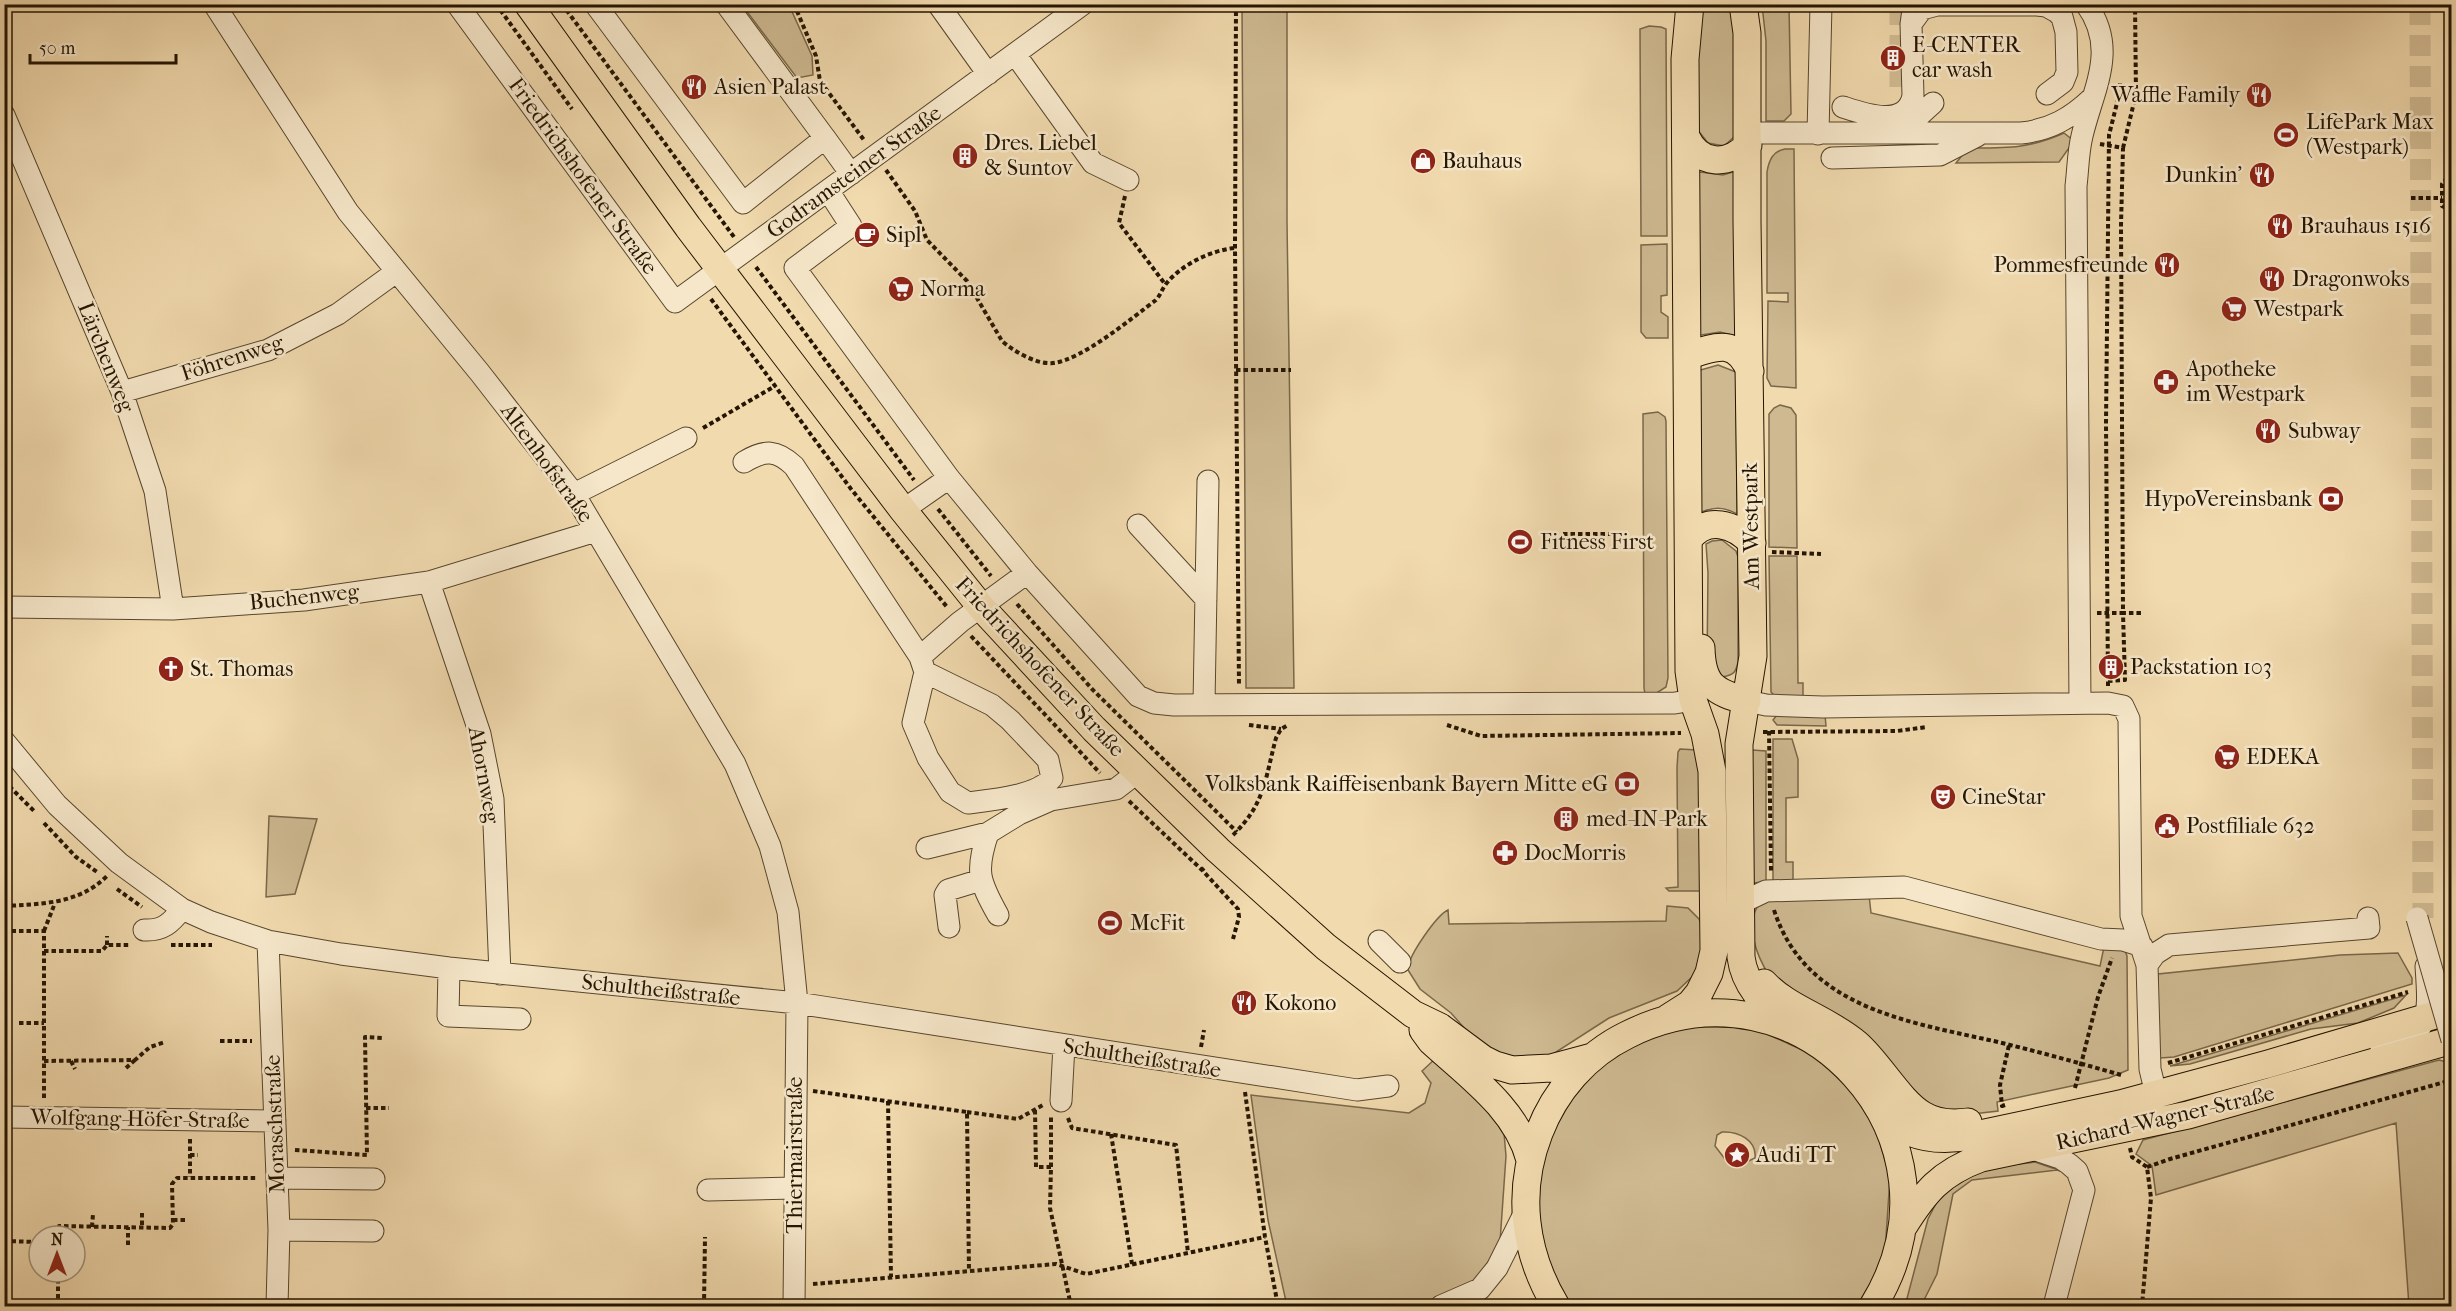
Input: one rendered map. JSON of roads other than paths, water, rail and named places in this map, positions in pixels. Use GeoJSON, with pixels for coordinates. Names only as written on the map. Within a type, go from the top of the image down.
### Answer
{"type":"FeatureCollection","features":[{"type":"Feature","properties":{"kind":"main road","name":"Friedrichshofener Straße"},"geometry":{"type":"LineString","coordinates":[[528,4],[720,269],[903,510],[981,607],[1094,729],[1218,850],[1326,947],[1413,1014],[1440,1027],[1489,1062],[1512,1070],[1551,1068],[1592,1057]]}},
{"type":"Feature","properties":{"kind":"main road"},"geometry":{"type":"LineString","coordinates":[[1556,1306],[1535,1264],[1525,1212],[1530,1160],[1549,1111],[1568,1082],[1592,1057],[1622,1038],[1668,1018],[1690,1004],[1699,993],[1709,973],[1714,951],[1712,771],[1705,734],[1693,700],[1689,671],[1685,58],[1692,7]]}},
{"type":"Feature","properties":{"kind":"main road","name":"Am Westpark"},"geometry":{"type":"LineString","coordinates":[[1742,7],[1748,139],[1749,397],[1759,547],[1753,656],[1739,744],[1741,957],[1746,977],[1756,994],[1791,1029]]}},
{"type":"Feature","properties":{"kind":"main road"},"geometry":{"type":"LineString","coordinates":[[1686,137],[1697,153],[1714,159],[1732,159],[1748,139]]}},
{"type":"Feature","properties":{"kind":"main road"},"geometry":{"type":"LineString","coordinates":[[1687,356],[1715,348],[1733,348],[1745,359],[1750,371]]}},
{"type":"Feature","properties":{"kind":"main road"},"geometry":{"type":"LineString","coordinates":[[1689,539],[1694,532],[1718,525],[1742,531],[1759,547]]}},
{"type":"Feature","properties":{"kind":"main road"},"geometry":{"type":"LineString","coordinates":[[1688,583],[1699,615],[1702,662],[1706,678],[1720,692],[1747,701]]}},
{"type":"Feature","properties":{"kind":"main road"},"geometry":{"type":"LineString","coordinates":[[1741,925],[1759,977],[1770,989],[1786,1001],[1822,1019],[1856,1043],[1873,1059],[1904,1098],[1923,1115],[1935,1120],[1958,1124],[1994,1121],[2035,1136]]}},
{"type":"Feature","properties":{"kind":"main road"},"geometry":{"type":"LineString","coordinates":[[1668,1018],[1722,1013],[1758,1018],[1791,1029],[1822,1047],[1848,1069],[1880,1110],[1893,1124],[1903,1130],[1935,1139],[2035,1136]]}},
{"type":"Feature","properties":{"kind":"main road","name":"Richard-Wagner-Straße"},"geometry":{"type":"LineString","coordinates":[[2123,1117],[2153,1081],[2268,1064],[2439,1013]]}},
{"type":"Feature","properties":{"kind":"main road","name":"Friedrichshofener Straße"},"geometry":{"type":"LineString","coordinates":[[1413,1014],[1431,1041],[1482,1087],[1506,1113],[1523,1140],[1530,1160]]}},
{"type":"Feature","properties":{"kind":"main road","name":"Richard-Wagner-Straße"},"geometry":{"type":"LineString","coordinates":[[1902,1228],[1924,1196],[1945,1175],[2035,1136],[2123,1117],[2247,1100],[2451,1040]]}},
{"type":"Feature","properties":{"kind":"main road"},"geometry":{"type":"LineString","coordinates":[[1873,1306],[1888,1279],[1902,1228],[1902,1176],[1895,1142],[1880,1110]]}},
{"type":"Feature","properties":{"kind":"main road"},"geometry":{"type":"LineString","coordinates":[[1888,1279],[1892,1306]]}},
{"type":"Feature","properties":{"kind":"street","name":"Altenhofstraße"},"geometry":{"type":"LineString","coordinates":[[214,4],[348,212],[480,373],[574,494],[735,764],[770,846],[788,912],[797,1003]]}},
{"type":"Feature","properties":{"kind":"street","name":"Friedrichshofener Straße"},"geometry":{"type":"LineString","coordinates":[[457,4],[675,302],[720,269]]}},
{"type":"Feature","properties":{"kind":"street"},"geometry":{"type":"LineString","coordinates":[[594,4],[742,203],[825,138]]}},
{"type":"Feature","properties":{"kind":"street"},"geometry":{"type":"LineString","coordinates":[[726,4],[851,174]]}},
{"type":"Feature","properties":{"kind":"street"},"geometry":{"type":"LineString","coordinates":[[938,4],[988,74]]}},
{"type":"Feature","properties":{"kind":"street","name":"Godramsteiner Straße"},"geometry":{"type":"LineString","coordinates":[[720,269],[829,192],[1083,4]]}},
{"type":"Feature","properties":{"kind":"street"},"geometry":{"type":"LineString","coordinates":[[1818,134],[1821,4]]}},
{"type":"Feature","properties":{"kind":"street"},"geometry":{"type":"LineString","coordinates":[[2080,703],[2076,186],[2081,139],[2102,71],[2102,37],[2086,4]]}},
{"type":"Feature","properties":{"kind":"street"},"geometry":{"type":"LineString","coordinates":[[1937,133],[1929,130],[1911,62],[1914,14],[1922,9],[1937,5],[2046,6],[2062,17],[2066,32],[2066,78],[2047,94],[2095,90]]}},
{"type":"Feature","properties":{"kind":"street"},"geometry":{"type":"LineString","coordinates":[[1015,54],[1093,163],[1128,180]]}},
{"type":"Feature","properties":{"kind":"street"},"geometry":{"type":"LineString","coordinates":[[1748,139],[1818,134],[2021,133],[2046,129],[2066,119],[2095,90]]}},
{"type":"Feature","properties":{"kind":"street"},"geometry":{"type":"LineString","coordinates":[[1819,106],[1893,105],[1900,97],[1919,99]]}},
{"type":"Feature","properties":{"kind":"street"},"geometry":{"type":"LineString","coordinates":[[1891,133],[1900,131],[1919,99]]}},
{"type":"Feature","properties":{"kind":"street","name":"Lärchenweg"},"geometry":{"type":"LineString","coordinates":[[5,120],[122,392],[155,491],[173,609]]}},
{"type":"Feature","properties":{"kind":"street"},"geometry":{"type":"LineString","coordinates":[[1832,158],[1940,154],[1968,139],[1989,133]]}},
{"type":"Feature","properties":{"kind":"street"},"geometry":{"type":"LineString","coordinates":[[829,192],[851,226],[795,268],[949,478],[1027,573],[1138,696],[1154,703],[1204,704],[1675,703],[1693,700]]}},
{"type":"Feature","properties":{"kind":"street","name":"Föhrenweg"},"geometry":{"type":"LineString","coordinates":[[122,392],[268,350],[338,314],[396,272]]}},
{"type":"Feature","properties":{"kind":"street"},"geometry":{"type":"LineString","coordinates":[[574,494],[686,438]]}},
{"type":"Feature","properties":{"kind":"street"},"geometry":{"type":"LineString","coordinates":[[744,462],[752,457],[775,453],[783,455],[794,466],[923,665],[993,705],[1048,760],[1052,778],[1045,786],[1013,795],[968,803],[950,792],[928,758],[913,723],[923,665],[981,607],[1027,573]]}},
{"type":"Feature","properties":{"kind":"street"},"geometry":{"type":"LineString","coordinates":[[903,510],[949,478]]}},
{"type":"Feature","properties":{"kind":"street"},"geometry":{"type":"LineString","coordinates":[[1204,704],[1209,481]]}},
{"type":"Feature","properties":{"kind":"street"},"geometry":{"type":"LineString","coordinates":[[1138,525],[1206,599]]}},
{"type":"Feature","properties":{"kind":"street","name":"Buchenweg"},"geometry":{"type":"LineString","coordinates":[[4,607],[173,609],[304,600],[429,582],[596,531]]}},
{"type":"Feature","properties":{"kind":"street","name":"Ahornweg"},"geometry":{"type":"LineString","coordinates":[[429,582],[480,734],[493,799],[500,974]]}},
{"type":"Feature","properties":{"kind":"street"},"geometry":{"type":"LineString","coordinates":[[1747,701],[1766,705],[1823,707],[2080,703],[2108,703],[2123,706],[2129,719],[2130,916],[2137,950],[2153,1081]]}},
{"type":"Feature","properties":{"kind":"street","name":"Schultheißstraße"},"geometry":{"type":"LineString","coordinates":[[4,741],[57,804],[119,863],[182,909],[211,922],[268,941],[341,954],[500,974],[797,1003],[1242,1074],[1357,1090],[1388,1086]]}},
{"type":"Feature","properties":{"kind":"street"},"geometry":{"type":"LineString","coordinates":[[927,848],[988,833],[1019,814],[1051,800],[1116,789],[1138,772]]}},
{"type":"Feature","properties":{"kind":"street"},"geometry":{"type":"LineString","coordinates":[[988,833],[980,863],[981,880],[999,915]]}},
{"type":"Feature","properties":{"kind":"street"},"geometry":{"type":"LineString","coordinates":[[949,927],[945,895],[948,890],[981,880]]}},
{"type":"Feature","properties":{"kind":"street"},"geometry":{"type":"LineString","coordinates":[[1741,925],[1747,900],[1753,895],[1771,891],[1904,887],[2155,954],[2169,945],[2368,928],[2368,918]]}},
{"type":"Feature","properties":{"kind":"street"},"geometry":{"type":"LineString","coordinates":[[143,938],[170,924],[182,909]]}},
{"type":"Feature","properties":{"kind":"street"},"geometry":{"type":"LineString","coordinates":[[2247,1100],[2257,1088],[2393,1047],[2417,1033],[2439,1013],[2428,988],[2420,918],[2451,1040]]}},
{"type":"Feature","properties":{"kind":"street","name":"Moraschstraße"},"geometry":{"type":"LineString","coordinates":[[268,941],[279,1230],[276,1306]]}},
{"type":"Feature","properties":{"kind":"street"},"geometry":{"type":"LineString","coordinates":[[1378,941],[1400,962]]}},
{"type":"Feature","properties":{"kind":"street"},"geometry":{"type":"LineString","coordinates":[[449,968],[448,1016],[519,1019]]}},
{"type":"Feature","properties":{"kind":"street","name":"Thiermairstraße"},"geometry":{"type":"LineString","coordinates":[[794,1306],[797,1003]]}},
{"type":"Feature","properties":{"kind":"street"},"geometry":{"type":"LineString","coordinates":[[1056,1101],[1065,1045]]}},
{"type":"Feature","properties":{"kind":"street","name":"Wolfgang-Höfer-Straße"},"geometry":{"type":"LineString","coordinates":[[4,1117],[275,1121]]}},
{"type":"Feature","properties":{"kind":"street"},"geometry":{"type":"LineString","coordinates":[[2035,1136],[2077,1171],[2084,1190],[2054,1306]]}},
{"type":"Feature","properties":{"kind":"street"},"geometry":{"type":"LineString","coordinates":[[277,1178],[374,1179]]}},
{"type":"Feature","properties":{"kind":"street"},"geometry":{"type":"LineString","coordinates":[[708,1190],[794,1188]]}},
{"type":"Feature","properties":{"kind":"street"},"geometry":{"type":"LineString","coordinates":[[1441,1306],[1480,1289],[1497,1268],[1525,1212]]}},
{"type":"Feature","properties":{"kind":"street"},"geometry":{"type":"LineString","coordinates":[[279,1230],[373,1230]]}},
{"type":"Feature","properties":{"kind":"tunnel"},"geometry":{"type":"LineString","coordinates":[[1900,4],[1900,91]]}},
{"type":"Feature","properties":{"kind":"tunnel"},"geometry":{"type":"LineString","coordinates":[[2420,4],[2423,918]]}},
{"type":"Feature","properties":{"kind":"place","name":"E-CENTER car wash"},"geometry":{"type":"Point","coordinates":[1893,58]}},
{"type":"Feature","properties":{"kind":"place","name":"Asien Palast"},"geometry":{"type":"Point","coordinates":[694,87]}},
{"type":"Feature","properties":{"kind":"place","name":"Waffle Family"},"geometry":{"type":"Point","coordinates":[2259,95]}},
{"type":"Feature","properties":{"kind":"place","name":"LifePark Max (Westpark)"},"geometry":{"type":"Point","coordinates":[2286,135]}},
{"type":"Feature","properties":{"kind":"place","name":"Dres. Liebel & Suntov"},"geometry":{"type":"Point","coordinates":[965,156]}},
{"type":"Feature","properties":{"kind":"place","name":"Bauhaus"},"geometry":{"type":"Point","coordinates":[1423,161]}},
{"type":"Feature","properties":{"kind":"place","name":"Dunkin'"},"geometry":{"type":"Point","coordinates":[2262,175]}},
{"type":"Feature","properties":{"kind":"place","name":"Brauhaus 1516"},"geometry":{"type":"Point","coordinates":[2280,226]}},
{"type":"Feature","properties":{"kind":"place","name":"Sipl"},"geometry":{"type":"Point","coordinates":[867,235]}},
{"type":"Feature","properties":{"kind":"place","name":"Pommesfreunde"},"geometry":{"type":"Point","coordinates":[2167,265]}},
{"type":"Feature","properties":{"kind":"place","name":"Dragonwoks"},"geometry":{"type":"Point","coordinates":[2272,279]}},
{"type":"Feature","properties":{"kind":"place","name":"Norma"},"geometry":{"type":"Point","coordinates":[901,289]}},
{"type":"Feature","properties":{"kind":"place","name":"Westpark"},"geometry":{"type":"Point","coordinates":[2234,309]}},
{"type":"Feature","properties":{"kind":"place","name":"Apotheke im Westpark"},"geometry":{"type":"Point","coordinates":[2166,382]}},
{"type":"Feature","properties":{"kind":"place","name":"Subway"},"geometry":{"type":"Point","coordinates":[2268,431]}},
{"type":"Feature","properties":{"kind":"place","name":"HypoVereinsbank"},"geometry":{"type":"Point","coordinates":[2331,499]}},
{"type":"Feature","properties":{"kind":"place","name":"Fitness First"},"geometry":{"type":"Point","coordinates":[1520,542]}},
{"type":"Feature","properties":{"kind":"place","name":"Packstation 103"},"geometry":{"type":"Point","coordinates":[2111,667]}},
{"type":"Feature","properties":{"kind":"place","name":"St. Thomas"},"geometry":{"type":"Point","coordinates":[171,669]}},
{"type":"Feature","properties":{"kind":"place","name":"EDEKA"},"geometry":{"type":"Point","coordinates":[2227,757]}},
{"type":"Feature","properties":{"kind":"place","name":"Volksbank Raiffeisenbank Bayern Mitte eG"},"geometry":{"type":"Point","coordinates":[1627,784]}},
{"type":"Feature","properties":{"kind":"place","name":"CineStar"},"geometry":{"type":"Point","coordinates":[1943,797]}},
{"type":"Feature","properties":{"kind":"place","name":"med-IN-Park"},"geometry":{"type":"Point","coordinates":[1566,819]}},
{"type":"Feature","properties":{"kind":"place","name":"Postfiliale 632"},"geometry":{"type":"Point","coordinates":[2167,826]}},
{"type":"Feature","properties":{"kind":"place","name":"DocMorris"},"geometry":{"type":"Point","coordinates":[1505,853]}},
{"type":"Feature","properties":{"kind":"place","name":"McFit"},"geometry":{"type":"Point","coordinates":[1110,923]}},
{"type":"Feature","properties":{"kind":"place","name":"Kokono"},"geometry":{"type":"Point","coordinates":[1244,1003]}},
{"type":"Feature","properties":{"kind":"place","name":"Audi TT"},"geometry":{"type":"Point","coordinates":[1737,1155]}}]}
